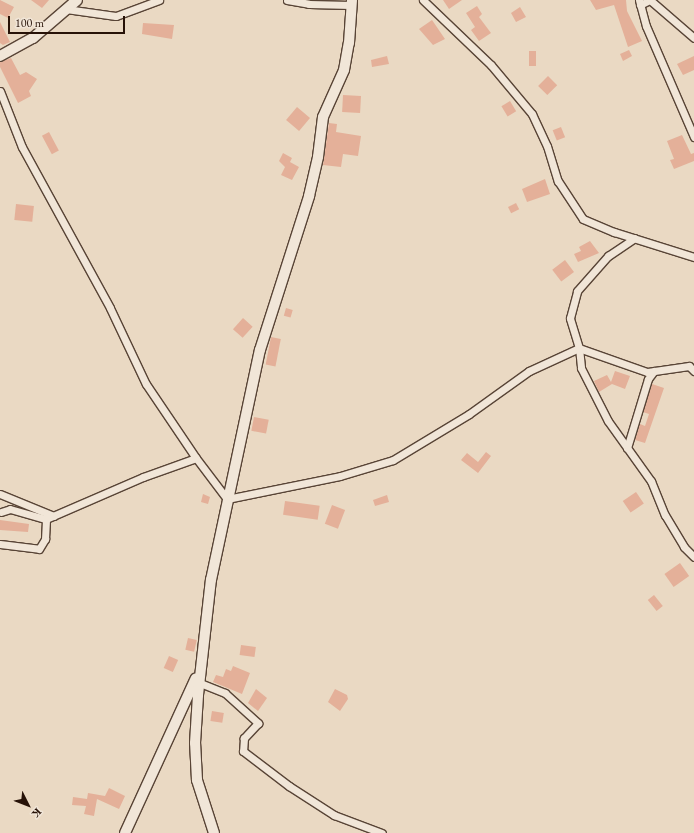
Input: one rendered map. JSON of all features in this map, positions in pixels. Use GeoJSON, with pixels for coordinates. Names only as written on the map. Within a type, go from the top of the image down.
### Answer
{"type":"FeatureCollection","features":[{"type":"Feature","properties":{"kind":"street"},"geometry":{"type":"LineString","coordinates":[[66,9],[116,16],[159,0]]}},
{"type":"Feature","properties":{"kind":"street"},"geometry":{"type":"LineString","coordinates":[[214,833],[197,775],[195,743],[211,580],[227,499],[260,350],[309,196],[318,157],[323,117],[344,70],[351,3],[309,4],[287,0]]}},
{"type":"Feature","properties":{"kind":"street"},"geometry":{"type":"LineString","coordinates":[[423,0],[491,65],[532,114],[547,146],[558,181],[583,219],[694,257]]}},
{"type":"Feature","properties":{"kind":"street"},"geometry":{"type":"LineString","coordinates":[[694,38],[650,0],[639,3],[646,26],[694,137]]}},
{"type":"Feature","properties":{"kind":"street"},"geometry":{"type":"LineString","coordinates":[[0,56],[33,38],[75,1]]}},
{"type":"Feature","properties":{"kind":"street"},"geometry":{"type":"LineString","coordinates":[[0,91],[22,147],[110,308],[146,384],[196,458],[227,499]]}},
{"type":"Feature","properties":{"kind":"street"},"geometry":{"type":"LineString","coordinates":[[635,238],[608,256],[577,291],[570,318],[579,348],[581,368],[608,421],[651,481],[665,515],[684,547],[694,557]]}},
{"type":"Feature","properties":{"kind":"street"},"geometry":{"type":"LineString","coordinates":[[227,499],[340,476],[393,460],[463,418],[529,371],[579,348],[647,372],[689,366],[694,371]]}},
{"type":"Feature","properties":{"kind":"street"},"geometry":{"type":"LineString","coordinates":[[627,448],[648,379],[654,371]]}},
{"type":"Feature","properties":{"kind":"street"},"geometry":{"type":"LineString","coordinates":[[0,512],[10,509],[46,519],[143,477],[196,458]]}},
{"type":"Feature","properties":{"kind":"street"},"geometry":{"type":"LineString","coordinates":[[0,494],[54,516]]}},
{"type":"Feature","properties":{"kind":"street"},"geometry":{"type":"LineString","coordinates":[[0,544],[39,549],[45,540],[46,519]]}},
{"type":"Feature","properties":{"kind":"street"},"geometry":{"type":"LineString","coordinates":[[124,833],[203,663]]}},
{"type":"Feature","properties":{"kind":"street"},"geometry":{"type":"LineString","coordinates":[[200,683],[225,693],[258,723],[244,738],[243,751],[289,786],[334,815],[382,833]]}},
{"type":"Feature","properties":{"kind":"building"},"geometry":{"type":"Polygon","coordinates":[[[0,0],[14,7],[8,18],[0,14],[0,0]]]}},
{"type":"Feature","properties":{"kind":"building"},"geometry":{"type":"Polygon","coordinates":[[[31,0],[49,0],[42,8],[31,0]]]}},
{"type":"Feature","properties":{"kind":"building"},"geometry":{"type":"Polygon","coordinates":[[[443,0],[462,0],[449,9],[443,0]]]}},
{"type":"Feature","properties":{"kind":"building"},"geometry":{"type":"Polygon","coordinates":[[[590,0],[626,0],[627,11],[642,41],[628,47],[614,5],[596,10],[590,0]]]}},
{"type":"Feature","properties":{"kind":"building"},"geometry":{"type":"Polygon","coordinates":[[[477,6],[482,14],[479,17],[491,33],[479,41],[471,30],[475,27],[466,13],[477,6]]]}},
{"type":"Feature","properties":{"kind":"building"},"geometry":{"type":"Polygon","coordinates":[[[520,7],[526,17],[516,22],[511,13],[520,7]]]}},
{"type":"Feature","properties":{"kind":"building"},"geometry":{"type":"Polygon","coordinates":[[[432,20],[445,39],[433,45],[419,29],[432,20]]]}},
{"type":"Feature","properties":{"kind":"building"},"geometry":{"type":"Polygon","coordinates":[[[0,22],[10,42],[3,45],[0,43],[0,22]]]}},
{"type":"Feature","properties":{"kind":"building"},"geometry":{"type":"Polygon","coordinates":[[[143,23],[174,25],[172,39],[142,34],[143,23]]]}},
{"type":"Feature","properties":{"kind":"building"},"geometry":{"type":"Polygon","coordinates":[[[629,50],[632,56],[623,61],[620,54],[629,50]]]}},
{"type":"Feature","properties":{"kind":"building"},"geometry":{"type":"Polygon","coordinates":[[[529,51],[536,51],[536,66],[529,66],[529,51]]]}},
{"type":"Feature","properties":{"kind":"building"},"geometry":{"type":"Polygon","coordinates":[[[387,56],[389,64],[372,67],[371,60],[387,56]]]}},
{"type":"Feature","properties":{"kind":"building"},"geometry":{"type":"Polygon","coordinates":[[[694,56],[694,70],[683,75],[677,64],[694,56]]]}},
{"type":"Feature","properties":{"kind":"building"},"geometry":{"type":"Polygon","coordinates":[[[11,58],[20,75],[26,72],[37,79],[29,91],[31,96],[18,103],[0,67],[0,62],[11,58]]]}},
{"type":"Feature","properties":{"kind":"building"},"geometry":{"type":"Polygon","coordinates":[[[548,76],[557,85],[547,95],[538,86],[548,76]]]}},
{"type":"Feature","properties":{"kind":"building"},"geometry":{"type":"Polygon","coordinates":[[[343,95],[361,96],[360,113],[342,112],[343,95]]]}},
{"type":"Feature","properties":{"kind":"building"},"geometry":{"type":"Polygon","coordinates":[[[510,101],[516,111],[508,116],[501,106],[510,101]]]}},
{"type":"Feature","properties":{"kind":"building"},"geometry":{"type":"Polygon","coordinates":[[[297,107],[310,118],[299,131],[286,120],[297,107]]]}},
{"type":"Feature","properties":{"kind":"building"},"geometry":{"type":"Polygon","coordinates":[[[329,123],[337,124],[336,132],[361,136],[358,156],[343,154],[341,167],[323,165],[329,123]]]}},
{"type":"Feature","properties":{"kind":"building"},"geometry":{"type":"Polygon","coordinates":[[[561,127],[565,137],[557,141],[553,130],[561,127]]]}},
{"type":"Feature","properties":{"kind":"building"},"geometry":{"type":"Polygon","coordinates":[[[49,132],[59,151],[52,154],[42,136],[49,132]]]}},
{"type":"Feature","properties":{"kind":"building"},"geometry":{"type":"Polygon","coordinates":[[[682,135],[691,154],[694,153],[694,161],[674,169],[670,160],[674,159],[667,141],[682,135]]]}},
{"type":"Feature","properties":{"kind":"building"},"geometry":{"type":"Polygon","coordinates":[[[283,153],[292,158],[290,162],[299,167],[292,180],[281,175],[285,167],[279,161],[283,153]]]}},
{"type":"Feature","properties":{"kind":"building"},"geometry":{"type":"Polygon","coordinates":[[[545,179],[550,194],[527,202],[522,189],[545,179]]]}},
{"type":"Feature","properties":{"kind":"building"},"geometry":{"type":"Polygon","coordinates":[[[516,203],[519,209],[511,213],[508,207],[516,203]]]}},
{"type":"Feature","properties":{"kind":"building"},"geometry":{"type":"Polygon","coordinates":[[[16,204],[34,206],[32,222],[14,220],[16,204]]]}},
{"type":"Feature","properties":{"kind":"building"},"geometry":{"type":"Polygon","coordinates":[[[590,241],[599,253],[578,262],[574,254],[581,251],[579,247],[590,241]]]}},
{"type":"Feature","properties":{"kind":"building"},"geometry":{"type":"Polygon","coordinates":[[[565,260],[574,272],[561,282],[552,270],[565,260]]]}},
{"type":"Feature","properties":{"kind":"building"},"geometry":{"type":"Polygon","coordinates":[[[286,308],[293,310],[291,318],[284,316],[286,308]]]}},
{"type":"Feature","properties":{"kind":"building"},"geometry":{"type":"Polygon","coordinates":[[[243,318],[253,327],[243,338],[233,329],[243,318]]]}},
{"type":"Feature","properties":{"kind":"building"},"geometry":{"type":"Polygon","coordinates":[[[271,337],[281,339],[275,366],[266,364],[271,337]]]}},
{"type":"Feature","properties":{"kind":"building"},"geometry":{"type":"Polygon","coordinates":[[[615,371],[630,376],[625,389],[612,384],[599,392],[594,381],[607,375],[611,382],[615,371]]]}},
{"type":"Feature","properties":{"kind":"building"},"geometry":{"type":"Polygon","coordinates":[[[652,384],[664,388],[645,443],[635,440],[640,424],[645,426],[649,414],[643,412],[652,384]]]}},
{"type":"Feature","properties":{"kind":"building"},"geometry":{"type":"Polygon","coordinates":[[[254,417],[269,420],[266,434],[251,431],[254,417]]]}},
{"type":"Feature","properties":{"kind":"building"},"geometry":{"type":"Polygon","coordinates":[[[486,452],[491,456],[478,473],[461,460],[467,453],[478,462],[486,452]]]}},
{"type":"Feature","properties":{"kind":"building"},"geometry":{"type":"Polygon","coordinates":[[[636,492],[644,504],[631,513],[623,501],[636,492]]]}},
{"type":"Feature","properties":{"kind":"building"},"geometry":{"type":"Polygon","coordinates":[[[203,494],[210,497],[208,504],[201,502],[203,494]]]}},
{"type":"Feature","properties":{"kind":"building"},"geometry":{"type":"Polygon","coordinates":[[[387,495],[389,502],[375,506],[373,500],[387,495]]]}},
{"type":"Feature","properties":{"kind":"building"},"geometry":{"type":"Polygon","coordinates":[[[285,501],[320,506],[318,520],[283,515],[285,501]]]}},
{"type":"Feature","properties":{"kind":"building"},"geometry":{"type":"Polygon","coordinates":[[[332,505],[345,510],[338,529],[325,524],[332,505]]]}},
{"type":"Feature","properties":{"kind":"building"},"geometry":{"type":"Polygon","coordinates":[[[0,520],[29,524],[28,532],[0,530],[0,520]]]}},
{"type":"Feature","properties":{"kind":"building"},"geometry":{"type":"Polygon","coordinates":[[[680,563],[689,576],[674,587],[664,574],[680,563]]]}},
{"type":"Feature","properties":{"kind":"building"},"geometry":{"type":"Polygon","coordinates":[[[654,595],[663,606],[657,611],[648,600],[654,595]]]}},
{"type":"Feature","properties":{"kind":"building"},"geometry":{"type":"Polygon","coordinates":[[[188,638],[197,640],[194,652],[185,650],[188,638]]]}},
{"type":"Feature","properties":{"kind":"building"},"geometry":{"type":"Polygon","coordinates":[[[241,645],[256,647],[254,657],[240,655],[241,645]]]}},
{"type":"Feature","properties":{"kind":"building"},"geometry":{"type":"Polygon","coordinates":[[[169,656],[178,660],[173,672],[164,668],[169,656]]]}},
{"type":"Feature","properties":{"kind":"building"},"geometry":{"type":"Polygon","coordinates":[[[233,666],[250,673],[242,694],[213,682],[216,675],[223,677],[226,669],[231,671],[233,666]]]}},
{"type":"Feature","properties":{"kind":"building"},"geometry":{"type":"Polygon","coordinates":[[[256,689],[267,698],[258,711],[248,703],[256,689]]]}},
{"type":"Feature","properties":{"kind":"building"},"geometry":{"type":"Polygon","coordinates":[[[335,689],[347,695],[348,699],[340,711],[328,702],[335,689]]]}},
{"type":"Feature","properties":{"kind":"building"},"geometry":{"type":"Polygon","coordinates":[[[212,711],[224,713],[222,723],[210,721],[212,711]]]}},
{"type":"Feature","properties":{"kind":"building"},"geometry":{"type":"Polygon","coordinates":[[[109,788],[125,796],[119,809],[97,799],[94,816],[84,814],[86,806],[72,805],[73,797],[87,799],[88,793],[105,796],[109,788]]]}}]}
